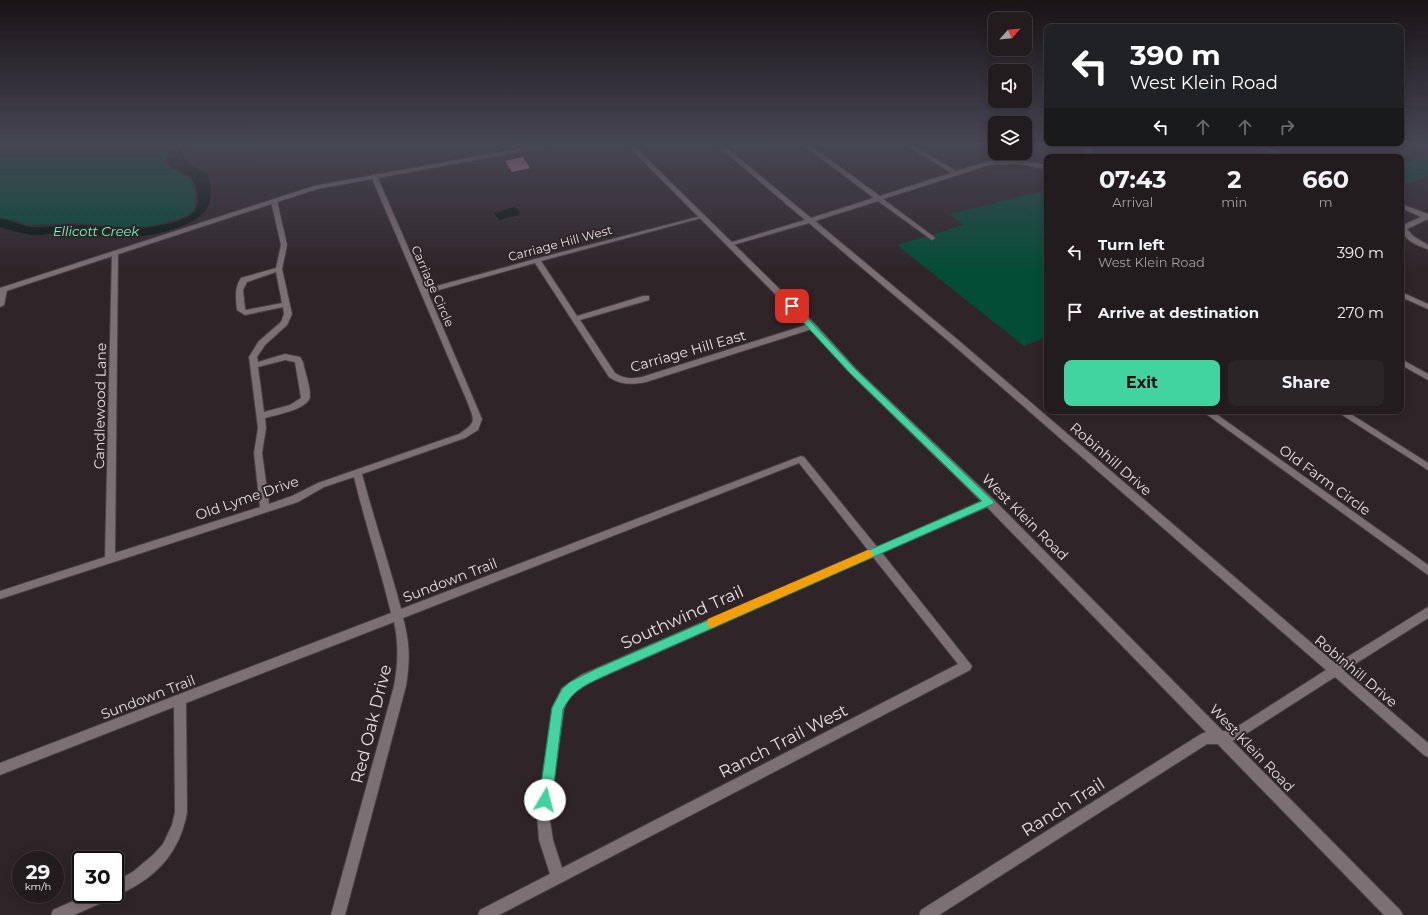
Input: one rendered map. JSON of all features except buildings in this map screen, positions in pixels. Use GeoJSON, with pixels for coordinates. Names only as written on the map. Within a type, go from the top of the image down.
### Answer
{"type":"FeatureCollection","features":[{"type":"Feature","properties":{"kind":"street"},"geometry":{"type":"LineString","coordinates":[[0,305],[1,291],[318,187]]}},
{"type":"Feature","properties":{"kind":"street","name":"Carriage Circle"},"geometry":{"type":"LineString","coordinates":[[379,187],[472,404]]}},
{"type":"Feature","properties":{"kind":"street","name":"West Klein Road"},"geometry":{"type":"LineString","coordinates":[[673,187],[812,326],[853,371],[989,502],[1395,915]]}},
{"type":"Feature","properties":{"kind":"street","name":"Robinhill Drive"},"geometry":{"type":"LineString","coordinates":[[770,187],[955,342],[1428,751]]}},
{"type":"Feature","properties":{"kind":"street"},"geometry":{"type":"LineString","coordinates":[[864,187],[932,238]]}},
{"type":"Feature","properties":{"kind":"street"},"geometry":{"type":"LineString","coordinates":[[731,244],[811,221],[915,187]]}},
{"type":"Feature","properties":{"kind":"street"},"geometry":{"type":"LineString","coordinates":[[265,509],[258,453],[262,428],[253,357],[257,349],[281,327],[288,314],[279,269],[284,245],[274,201]]}},
{"type":"Feature","properties":{"kind":"street"},"geometry":{"type":"LineString","coordinates":[[1404,207],[1427,217]]}},
{"type":"Feature","properties":{"kind":"street","name":"Carriage Hill West"},"geometry":{"type":"LineString","coordinates":[[423,292],[703,216]]}},
{"type":"Feature","properties":{"kind":"street"},"geometry":{"type":"LineString","coordinates":[[1404,228],[1427,217]]}},
{"type":"Feature","properties":{"kind":"street"},"geometry":{"type":"LineString","coordinates":[[1404,232],[1411,238],[1428,247]]}},
{"type":"Feature","properties":{"kind":"street","name":"Candlewood Lane"},"geometry":{"type":"LineString","coordinates":[[110,558],[115,253]]}},
{"type":"Feature","properties":{"kind":"street","name":"Carriage Hill East"},"geometry":{"type":"LineString","coordinates":[[537,260],[612,375],[622,381],[629,382],[644,380],[812,326]]}},
{"type":"Feature","properties":{"kind":"street"},"geometry":{"type":"LineString","coordinates":[[279,269],[244,280],[241,283],[238,287],[241,310],[245,313],[254,312],[286,304]]}},
{"type":"Feature","properties":{"kind":"street"},"geometry":{"type":"LineString","coordinates":[[1404,296],[1428,308]]}},
{"type":"Feature","properties":{"kind":"street"},"geometry":{"type":"LineString","coordinates":[[575,318],[646,298]]}},
{"type":"Feature","properties":{"kind":"street"},"geometry":{"type":"LineString","coordinates":[[254,366],[285,357],[297,359],[299,362],[306,396],[305,400],[293,407],[261,416]]}},
{"type":"Feature","properties":{"kind":"street"},"geometry":{"type":"LineString","coordinates":[[1404,364],[1428,377]]}},
{"type":"Feature","properties":{"kind":"street","name":"Old Lyme Drive"},"geometry":{"type":"LineString","coordinates":[[0,595],[295,499],[322,485],[462,436],[475,428],[478,423],[478,419],[472,404]]}},
{"type":"Feature","properties":{"kind":"street","name":"Old Farm Circle"},"geometry":{"type":"LineString","coordinates":[[1210,414],[1428,571]]}},
{"type":"Feature","properties":{"kind":"street"},"geometry":{"type":"LineString","coordinates":[[1345,414],[1428,467]]}},
{"type":"Feature","properties":{"kind":"street","name":"Sundown Trail"},"geometry":{"type":"LineString","coordinates":[[0,769],[801,459],[875,551]]}},
{"type":"Feature","properties":{"kind":"street","name":"Red Oak Drive"},"geometry":{"type":"LineString","coordinates":[[338,915],[400,686],[404,662],[404,648],[398,615],[384,562],[371,526],[357,472]]}},
{"type":"Feature","properties":{"kind":"street","name":"Southwind Trail"},"geometry":{"type":"LineString","coordinates":[[558,877],[546,840],[543,815],[558,708],[566,692],[585,679],[989,502]]}},
{"type":"Feature","properties":{"kind":"street","name":"Ranch Trail West"},"geometry":{"type":"LineString","coordinates":[[485,915],[966,666],[875,551]]}},
{"type":"Feature","properties":{"kind":"street","name":"Ranch Trail"},"geometry":{"type":"LineString","coordinates":[[926,915],[1205,738],[1221,738],[1234,735],[1428,612]]}},
{"type":"Feature","properties":{"kind":"street"},"geometry":{"type":"LineString","coordinates":[[124,884],[142,874],[157,862],[168,850],[178,830],[181,812],[180,700]]}},
{"type":"Feature","properties":{"kind":"street"},"geometry":{"type":"LineString","coordinates":[[58,915],[85,903]]}},
{"type":"Feature","properties":{"kind":"green space"},"geometry":{"type":"Polygon","coordinates":[[[0,187],[194,187],[195,190],[195,205],[193,211],[186,216],[153,226],[128,227],[75,223],[27,225],[17,221],[0,218],[0,187]]]}},
{"type":"Feature","properties":{"kind":"green space"},"geometry":{"type":"Polygon","coordinates":[[[1044,191],[1044,338],[1024,346],[897,245],[964,225],[949,214],[1044,191]]]}},
{"type":"Feature","properties":{"kind":"water","name":"Ellicott Creek"},"geometry":{"type":"Polygon","coordinates":[[[196,187],[210,187],[210,202],[206,210],[199,217],[190,222],[179,227],[154,234],[130,238],[60,233],[31,235],[0,227],[0,219],[5,219],[29,227],[83,225],[139,229],[173,223],[187,217],[195,211],[198,202],[196,187]]]}},
{"type":"Feature","properties":{"kind":"water"},"geometry":{"type":"Polygon","coordinates":[[[515,207],[520,212],[519,215],[499,220],[494,213],[515,207]]]}},
{"type":"Feature","properties":{"kind":"slow traffic"},"geometry":{"type":"LineString","coordinates":[[712,623],[868,554]]}},
{"type":"Feature","properties":{"kind":"route"},"geometry":{"type":"LineString","coordinates":[[545,800],[558,708],[566,692],[574,686],[600,672],[989,502],[853,371],[792,306]]}}]}
